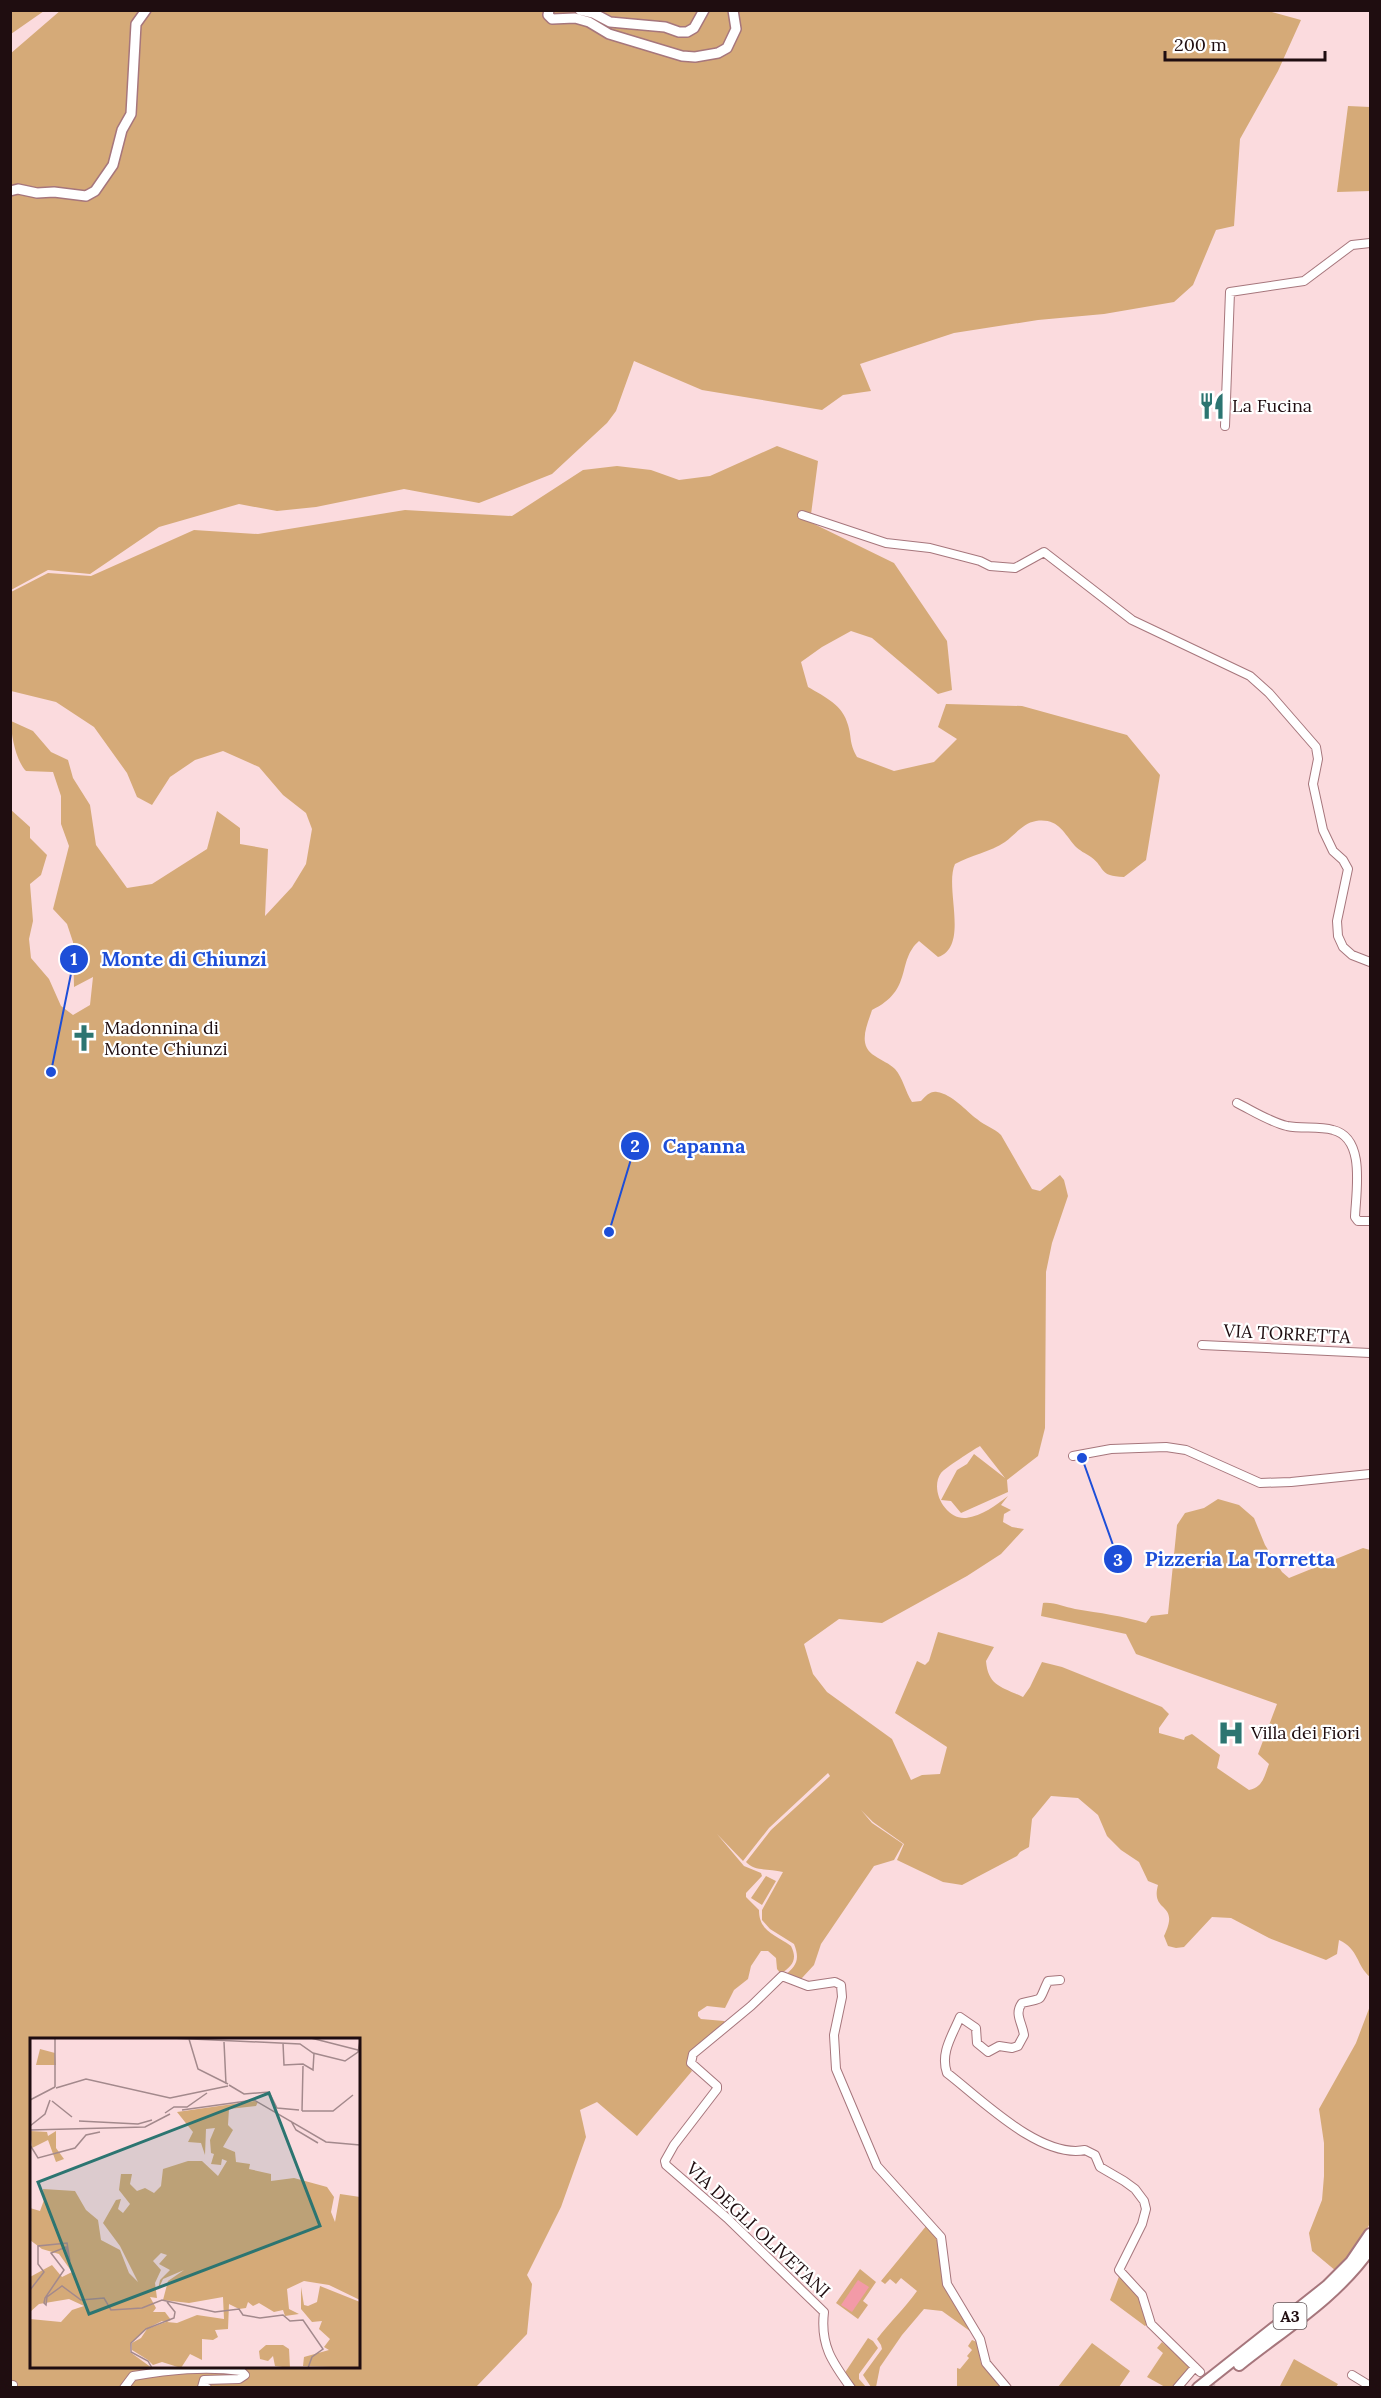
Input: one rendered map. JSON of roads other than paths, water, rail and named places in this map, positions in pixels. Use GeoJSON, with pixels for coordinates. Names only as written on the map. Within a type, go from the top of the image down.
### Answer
{"type":"FeatureCollection","features":[{"type":"Feature","properties":{"kind":"highway","name":"A3"},"geometry":{"type":"LineString","coordinates":[[1198,2388],[1327,2286],[1354,2258],[1371,2234]]}},
{"type":"Feature","properties":{"kind":"highway","name":"A3"},"geometry":{"type":"LineString","coordinates":[[1210,2388],[1332,2293],[1371,2249]]}},
{"type":"Feature","properties":{"kind":"main road"},"geometry":{"type":"LineString","coordinates":[[10,190],[86,196],[94,191],[104,178],[113,165],[122,130],[131,114],[136,24],[146,10]]}},
{"type":"Feature","properties":{"kind":"main road"},"geometry":{"type":"LineString","coordinates":[[549,10],[552,19],[575,18],[589,22],[609,34],[682,56],[696,57],[718,53],[727,48],[736,29],[734,10]]}},
{"type":"Feature","properties":{"kind":"main road"},"geometry":{"type":"LineString","coordinates":[[580,10],[593,13],[610,22],[665,27],[679,32],[694,28],[704,10]]}},
{"type":"Feature","properties":{"kind":"street"},"geometry":{"type":"LineString","coordinates":[[1225,426],[1230,292],[1304,281],[1352,246],[1371,243]]}},
{"type":"Feature","properties":{"kind":"street"},"geometry":{"type":"LineString","coordinates":[[802,515],[886,543],[930,548],[980,561],[990,566],[1015,568],[1044,552],[1132,620],[1250,676],[1269,693],[1316,747],[1318,759],[1313,784],[1323,830],[1333,851],[1343,860],[1348,869],[1336,921],[1338,936],[1343,947],[1353,955],[1371,962]]}},
{"type":"Feature","properties":{"kind":"street"},"geometry":{"type":"LineString","coordinates":[[1237,1103],[1278,1123],[1291,1127],[1308,1126],[1336,1130],[1348,1138],[1354,1146],[1357,1171],[1355,1217],[1358,1221],[1371,1221]]}},
{"type":"Feature","properties":{"kind":"street","name":"VIA TORRETTA"},"geometry":{"type":"LineString","coordinates":[[1202,1345],[1371,1353]]}},
{"type":"Feature","properties":{"kind":"street"},"geometry":{"type":"LineString","coordinates":[[1073,1456],[1111,1449],[1166,1447],[1186,1450],[1260,1483],[1371,1474]]}},
{"type":"Feature","properties":{"kind":"street","name":"VIA DEGLI OLIVETANI"},"geometry":{"type":"LineString","coordinates":[[851,2388],[840,2375],[830,2354],[822,2331],[824,2312],[727,2218],[666,2165],[665,2161],[674,2145],[717,2089],[717,2086],[691,2063],[693,2054],[751,2006],[782,1976],[808,1986],[835,1982],[841,1985],[842,1997],[834,2035],[836,2068],[877,2166],[941,2237],[947,2284],[980,2339],[986,2363],[1007,2388]]}},
{"type":"Feature","properties":{"kind":"street"},"geometry":{"type":"LineString","coordinates":[[1060,1980],[1048,1981],[1040,1999],[1036,2002],[1022,2003],[1020,2006],[1017,2014],[1024,2035],[1018,2046],[1012,2048],[999,2046],[988,2052],[977,2043],[976,2028],[960,2017],[944,2053],[944,2063],[947,2073],[1039,2141],[1075,2152],[1085,2150],[1095,2155],[1100,2167],[1125,2181],[1141,2195],[1144,2201],[1145,2217],[1119,2270],[1142,2295],[1151,2324],[1198,2369],[1177,2388]]}},
{"type":"Feature","properties":{"kind":"street"},"geometry":{"type":"LineString","coordinates":[[124,2388],[133,2376],[181,2368]]}},
{"type":"Feature","properties":{"kind":"street"},"geometry":{"type":"LineString","coordinates":[[207,2388],[202,2387],[204,2380],[239,2379],[245,2375],[241,2371],[220,2368]]}},
{"type":"Feature","properties":{"kind":"street"},"geometry":{"type":"LineString","coordinates":[[1352,2375],[1371,2386]]}},
{"type":"Feature","properties":{"kind":"tunnel"},"geometry":{"type":"LineString","coordinates":[[1200,2372],[1213,2388]]}},
{"type":"Feature","properties":{"kind":"place","name":"La Fucina"},"geometry":{"type":"Point","coordinates":[1212,406]}},
{"type":"Feature","properties":{"kind":"place","name":"Madonnina di Monte Chiunzi"},"geometry":{"type":"Point","coordinates":[84,1038]}},
{"type":"Feature","properties":{"kind":"place","name":"Monte di Chiunzi"},"geometry":{"type":"Point","coordinates":[51,1072]}},
{"type":"Feature","properties":{"kind":"place","name":"Capanna"},"geometry":{"type":"Point","coordinates":[609,1232]}},
{"type":"Feature","properties":{"kind":"place","name":"Pizzeria La Torretta"},"geometry":{"type":"Point","coordinates":[1082,1458]}},
{"type":"Feature","properties":{"kind":"place","name":"Villa dei Fiori"},"geometry":{"type":"Point","coordinates":[1231,1733]}}]}
